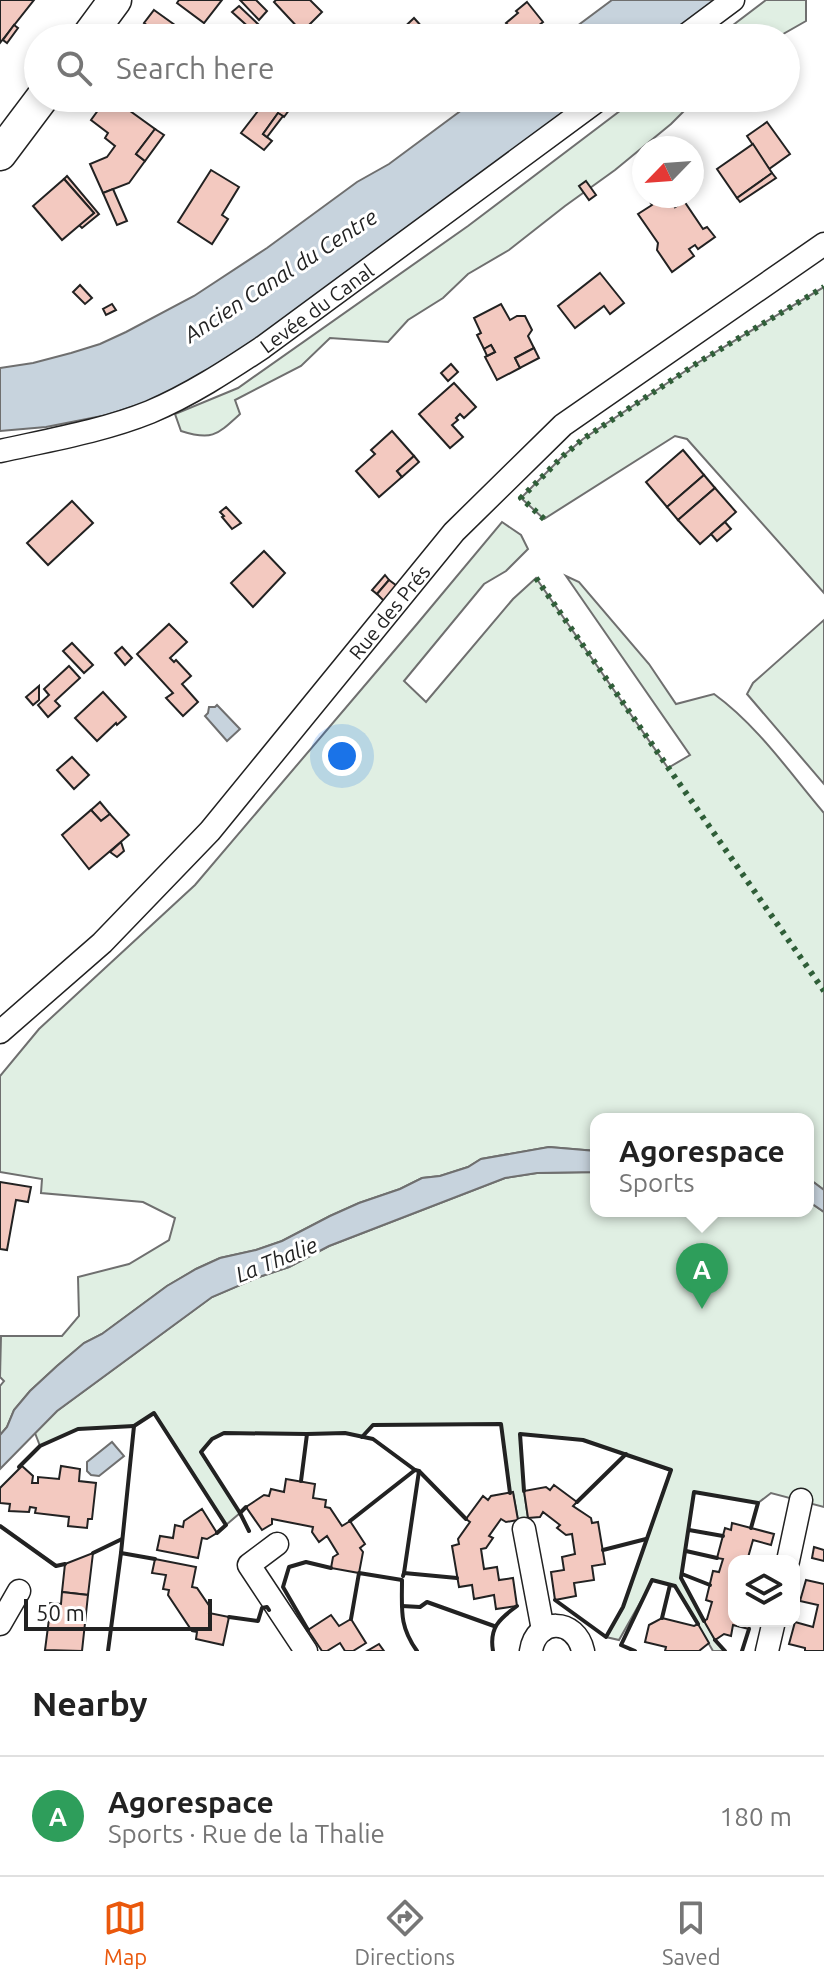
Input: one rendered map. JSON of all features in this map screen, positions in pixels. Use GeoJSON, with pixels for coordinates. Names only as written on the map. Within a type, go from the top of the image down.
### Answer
{"type":"FeatureCollection","features":[{"type":"Feature","properties":{"kind":"main road"},"geometry":{"type":"LineString","coordinates":[[97,24],[115,0]]}},
{"type":"Feature","properties":{"kind":"main road"},"geometry":{"type":"LineString","coordinates":[[0,154],[32,112]]}},
{"type":"Feature","properties":{"kind":"street"},"geometry":{"type":"LineString","coordinates":[[701,24],[733,0]]}},
{"type":"Feature","properties":{"kind":"street","name":"Levée du Canal"},"geometry":{"type":"LineString","coordinates":[[0,451],[107,426],[150,412],[224,373],[582,112]]}},
{"type":"Feature","properties":{"kind":"street","name":"Rue des Prés"},"geometry":{"type":"LineString","coordinates":[[0,1032],[102,943],[210,831],[454,532],[563,425],[824,244]]}},
{"type":"Feature","properties":{"kind":"street"},"geometry":{"type":"LineString","coordinates":[[789,1555],[801,1500]]}},
{"type":"Feature","properties":{"kind":"street"},"geometry":{"type":"LineString","coordinates":[[524,1529],[543,1630]]}},
{"type":"Feature","properties":{"kind":"street"},"geometry":{"type":"LineString","coordinates":[[277,1544],[249,1565],[306,1651]]}},
{"type":"Feature","properties":{"kind":"street"},"geometry":{"type":"LineString","coordinates":[[0,1624],[19,1591]]}},
{"type":"Feature","properties":{"kind":"street"},"geometry":{"type":"LineString","coordinates":[[531,1651],[536,1636],[553,1626],[566,1627],[575,1634],[581,1641],[583,1651]]}},
{"type":"Feature","properties":{"kind":"street"},"geometry":{"type":"LineString","coordinates":[[767,1651],[773,1627]]}},
{"type":"Feature","properties":{"kind":"green space"},"geometry":{"type":"Polygon","coordinates":[[[766,0],[806,0],[806,21],[800,24],[734,24],[766,0]]]}},
{"type":"Feature","properties":{"kind":"green space"},"geometry":{"type":"Polygon","coordinates":[[[619,112],[683,112],[656,136],[632,136],[632,156],[509,250],[468,274],[443,298],[408,320],[388,342],[330,338],[301,366],[235,400],[240,414],[219,431],[200,436],[181,431],[175,414],[238,388],[468,226],[619,112]]]}},
{"type":"Feature","properties":{"kind":"green space"},"geometry":{"type":"Polygon","coordinates":[[[824,287],[824,593],[687,439],[675,436],[544,519],[521,498],[583,439],[699,362],[824,287]]]}},
{"type":"Feature","properties":{"kind":"green space"},"geometry":{"type":"Polygon","coordinates":[[[502,522],[521,535],[528,549],[506,571],[484,584],[404,681],[426,702],[513,599],[536,578],[668,768],[690,755],[566,576],[579,582],[649,664],[676,704],[714,694],[759,735],[824,813],[824,1190],[814,1182],[814,1113],[590,1113],[590,1150],[549,1147],[481,1159],[468,1167],[422,1178],[359,1203],[282,1241],[220,1258],[196,1269],[167,1286],[102,1334],[84,1343],[30,1391],[14,1410],[0,1435],[0,1386],[4,1381],[0,1377],[1,1336],[62,1336],[79,1316],[78,1277],[129,1264],[169,1240],[175,1218],[143,1202],[41,1193],[42,1179],[0,1172],[0,1076],[39,1029],[195,885],[502,522]]]}},
{"type":"Feature","properties":{"kind":"green space"},"geometry":{"type":"Polygon","coordinates":[[[824,620],[824,784],[747,694],[753,683],[824,620]]]}},
{"type":"Feature","properties":{"kind":"green space"},"geometry":{"type":"Polygon","coordinates":[[[590,1172],[590,1217],[814,1217],[814,1205],[824,1212],[824,1507],[771,1493],[758,1503],[694,1492],[681,1578],[715,1640],[725,1651],[713,1651],[675,1586],[653,1580],[619,1640],[606,1637],[623,1607],[671,1470],[583,1440],[520,1434],[528,1518],[518,1520],[513,1493],[510,1493],[501,1424],[374,1425],[362,1437],[345,1433],[224,1433],[212,1439],[201,1453],[240,1513],[226,1525],[154,1413],[134,1426],[78,1429],[40,1446],[35,1433],[57,1411],[212,1297],[289,1267],[329,1246],[505,1178],[537,1173],[590,1172]]]}},
{"type":"Feature","properties":{"kind":"water"},"geometry":{"type":"Polygon","coordinates":[[[612,0],[718,0],[686,24],[580,24],[612,0]]]}},
{"type":"Feature","properties":{"kind":"water","name":"Ancien Canal du Centre"},"geometry":{"type":"Polygon","coordinates":[[[459,112],[566,112],[243,352],[156,399],[107,415],[46,427],[0,431],[0,368],[71,353],[126,332],[194,296],[267,248],[357,182],[389,164],[459,112]]]}},
{"type":"Feature","properties":{"kind":"water"},"geometry":{"type":"Polygon","coordinates":[[[217,705],[240,729],[227,741],[205,716],[209,707],[217,705]]]}},
{"type":"Feature","properties":{"kind":"water","name":"La Thalie"},"geometry":{"type":"Polygon","coordinates":[[[549,1147],[590,1150],[590,1172],[537,1173],[505,1178],[329,1246],[289,1267],[212,1297],[57,1411],[0,1469],[0,1435],[14,1410],[30,1391],[84,1343],[102,1334],[167,1286],[220,1258],[282,1241],[359,1203],[422,1178],[468,1167],[481,1159],[549,1147]]]}},
{"type":"Feature","properties":{"kind":"water"},"geometry":{"type":"Polygon","coordinates":[[[814,1182],[824,1190],[824,1212],[814,1205],[814,1182]]]}},
{"type":"Feature","properties":{"kind":"water"},"geometry":{"type":"Polygon","coordinates":[[[112,1442],[124,1456],[99,1476],[91,1475],[87,1471],[87,1462],[112,1442]]]}},
{"type":"Feature","properties":{"kind":"building"},"geometry":{"type":"Polygon","coordinates":[[[0,0],[34,0],[0,43],[0,0]]]}},
{"type":"Feature","properties":{"kind":"building"},"geometry":{"type":"Polygon","coordinates":[[[179,0],[222,0],[204,23],[177,3],[179,0]]]}},
{"type":"Feature","properties":{"kind":"building"},"geometry":{"type":"Polygon","coordinates":[[[240,0],[256,0],[267,11],[259,20],[240,0]]]}},
{"type":"Feature","properties":{"kind":"building"},"geometry":{"type":"Polygon","coordinates":[[[310,0],[322,12],[310,24],[295,24],[274,2],[310,0]]]}},
{"type":"Feature","properties":{"kind":"building"},"geometry":{"type":"Polygon","coordinates":[[[527,2],[543,22],[507,24],[518,13],[516,11],[527,2]]]}},
{"type":"Feature","properties":{"kind":"building"},"geometry":{"type":"Polygon","coordinates":[[[239,6],[258,24],[245,24],[232,12],[239,6]]]}},
{"type":"Feature","properties":{"kind":"building"},"geometry":{"type":"Polygon","coordinates":[[[154,10],[174,24],[145,24],[154,10]]]}},
{"type":"Feature","properties":{"kind":"building"},"geometry":{"type":"Polygon","coordinates":[[[14,25],[18,28],[7,43],[3,40],[14,25]]]}},
{"type":"Feature","properties":{"kind":"building"},"geometry":{"type":"Polygon","coordinates":[[[97,112],[131,112],[155,129],[136,154],[145,161],[129,183],[103,193],[90,164],[107,157],[115,146],[105,138],[108,133],[91,120],[97,112]]]}},
{"type":"Feature","properties":{"kind":"building"},"geometry":{"type":"Polygon","coordinates":[[[257,112],[288,112],[284,117],[278,113],[263,134],[272,141],[264,150],[241,133],[257,112]]]}},
{"type":"Feature","properties":{"kind":"building"},"geometry":{"type":"Polygon","coordinates":[[[278,113],[283,116],[267,137],[263,134],[278,113]]]}},
{"type":"Feature","properties":{"kind":"building"},"geometry":{"type":"Polygon","coordinates":[[[767,122],[790,154],[769,169],[747,136],[767,122]]]}},
{"type":"Feature","properties":{"kind":"building"},"geometry":{"type":"Polygon","coordinates":[[[155,129],[164,135],[145,161],[136,154],[155,129]]]}},
{"type":"Feature","properties":{"kind":"building"},"geometry":{"type":"Polygon","coordinates":[[[753,144],[772,173],[737,198],[717,169],[753,144]]]}},
{"type":"Feature","properties":{"kind":"building"},"geometry":{"type":"Polygon","coordinates":[[[211,170],[239,187],[222,215],[228,219],[212,244],[178,222],[211,170]]]}},
{"type":"Feature","properties":{"kind":"building"},"geometry":{"type":"Polygon","coordinates":[[[772,173],[776,178],[740,202],[737,198],[772,173]]]}},
{"type":"Feature","properties":{"kind":"building"},"geometry":{"type":"Polygon","coordinates":[[[67,176],[99,214],[82,228],[79,225],[94,213],[64,179],[67,176]]]}},
{"type":"Feature","properties":{"kind":"building"},"geometry":{"type":"Polygon","coordinates":[[[64,179],[94,213],[62,240],[33,206],[64,179]]]}},
{"type":"Feature","properties":{"kind":"building"},"geometry":{"type":"Polygon","coordinates":[[[586,181],[596,195],[589,200],[579,186],[586,181]]]}},
{"type":"Feature","properties":{"kind":"building"},"geometry":{"type":"Polygon","coordinates":[[[113,189],[127,221],[117,225],[103,193],[113,189]]]}},
{"type":"Feature","properties":{"kind":"building"},"geometry":{"type":"Polygon","coordinates":[[[647,208],[689,208],[703,229],[707,227],[715,237],[698,249],[695,245],[689,249],[694,256],[672,272],[657,250],[658,243],[638,214],[647,208]]]}},
{"type":"Feature","properties":{"kind":"building"},"geometry":{"type":"Polygon","coordinates":[[[600,273],[624,303],[610,314],[604,306],[575,328],[558,306],[600,273]]]}},
{"type":"Feature","properties":{"kind":"building"},"geometry":{"type":"Polygon","coordinates":[[[80,285],[92,298],[85,304],[73,292],[80,285]]]}},
{"type":"Feature","properties":{"kind":"building"},"geometry":{"type":"Polygon","coordinates":[[[112,304],[116,310],[106,315],[103,309],[112,304]]]}},
{"type":"Feature","properties":{"kind":"building"},"geometry":{"type":"Polygon","coordinates":[[[501,304],[510,320],[525,316],[532,330],[528,336],[534,348],[515,358],[520,368],[497,380],[485,357],[495,352],[491,345],[484,349],[474,318],[501,304]]]}},
{"type":"Feature","properties":{"kind":"building"},"geometry":{"type":"Polygon","coordinates":[[[491,345],[495,352],[487,356],[484,349],[491,345]]]}},
{"type":"Feature","properties":{"kind":"building"},"geometry":{"type":"Polygon","coordinates":[[[534,348],[539,358],[520,368],[515,358],[534,348]]]}},
{"type":"Feature","properties":{"kind":"building"},"geometry":{"type":"Polygon","coordinates":[[[451,364],[458,372],[448,381],[441,373],[451,364]]]}},
{"type":"Feature","properties":{"kind":"building"},"geometry":{"type":"Polygon","coordinates":[[[454,383],[476,407],[464,418],[460,414],[456,418],[458,420],[452,425],[463,437],[450,448],[419,414],[454,383]]]}},
{"type":"Feature","properties":{"kind":"building"},"geometry":{"type":"Polygon","coordinates":[[[392,431],[414,456],[397,471],[402,477],[379,497],[356,471],[375,454],[371,450],[392,431]]]}},
{"type":"Feature","properties":{"kind":"building"},"geometry":{"type":"Polygon","coordinates":[[[683,450],[704,475],[667,507],[646,482],[683,450]]]}},
{"type":"Feature","properties":{"kind":"building"},"geometry":{"type":"Polygon","coordinates":[[[414,456],[419,462],[402,477],[397,471],[414,456]]]}},
{"type":"Feature","properties":{"kind":"building"},"geometry":{"type":"Polygon","coordinates":[[[704,475],[715,488],[678,520],[667,507],[704,475]]]}},
{"type":"Feature","properties":{"kind":"building"},"geometry":{"type":"Polygon","coordinates":[[[715,488],[736,512],[700,544],[678,520],[715,488]]]}},
{"type":"Feature","properties":{"kind":"building"},"geometry":{"type":"Polygon","coordinates":[[[72,501],[93,523],[48,565],[27,543],[72,501]]]}},
{"type":"Feature","properties":{"kind":"building"},"geometry":{"type":"Polygon","coordinates":[[[226,507],[241,523],[232,529],[220,512],[226,507]]]}},
{"type":"Feature","properties":{"kind":"building"},"geometry":{"type":"Polygon","coordinates":[[[725,522],[731,529],[717,541],[711,534],[725,522]]]}},
{"type":"Feature","properties":{"kind":"building"},"geometry":{"type":"Polygon","coordinates":[[[264,551],[285,573],[253,607],[231,583],[264,551]]]}},
{"type":"Feature","properties":{"kind":"building"},"geometry":{"type":"Polygon","coordinates":[[[385,575],[389,580],[377,594],[372,590],[385,575]]]}},
{"type":"Feature","properties":{"kind":"building"},"geometry":{"type":"Polygon","coordinates":[[[389,580],[397,586],[384,601],[377,594],[389,580]]]}},
{"type":"Feature","properties":{"kind":"building"},"geometry":{"type":"Polygon","coordinates":[[[169,624],[187,642],[170,658],[191,676],[182,684],[198,702],[183,716],[166,698],[173,693],[137,654],[169,624]]]}},
{"type":"Feature","properties":{"kind":"building"},"geometry":{"type":"Polygon","coordinates":[[[72,643],[93,665],[84,673],[63,651],[72,643]]]}},
{"type":"Feature","properties":{"kind":"building"},"geometry":{"type":"Polygon","coordinates":[[[122,647],[132,658],[125,665],[115,653],[122,647]]]}},
{"type":"Feature","properties":{"kind":"building"},"geometry":{"type":"Polygon","coordinates":[[[69,666],[80,678],[55,701],[60,706],[48,717],[38,705],[49,695],[44,689],[69,666]]]}},
{"type":"Feature","properties":{"kind":"building"},"geometry":{"type":"Polygon","coordinates":[[[39,686],[39,700],[33,705],[26,697],[39,686]]]}},
{"type":"Feature","properties":{"kind":"building"},"geometry":{"type":"Polygon","coordinates":[[[103,692],[126,717],[97,741],[75,718],[103,692]]]}},
{"type":"Feature","properties":{"kind":"building"},"geometry":{"type":"Polygon","coordinates":[[[72,757],[89,775],[74,789],[57,770],[72,757]]]}},
{"type":"Feature","properties":{"kind":"building"},"geometry":{"type":"Polygon","coordinates":[[[100,802],[110,814],[101,821],[91,810],[100,802]]]}},
{"type":"Feature","properties":{"kind":"building"},"geometry":{"type":"Polygon","coordinates":[[[91,810],[101,821],[110,814],[129,835],[89,869],[62,835],[91,810]]]}},
{"type":"Feature","properties":{"kind":"building"},"geometry":{"type":"Polygon","coordinates":[[[121,842],[124,851],[117,857],[110,852],[121,842]]]}},
{"type":"Feature","properties":{"kind":"building"},"geometry":{"type":"Polygon","coordinates":[[[0,1182],[31,1187],[28,1202],[16,1200],[7,1250],[0,1249],[0,1182]]]}},
{"type":"Feature","properties":{"kind":"building"},"geometry":{"type":"Polygon","coordinates":[[[22,1466],[33,1476],[32,1483],[38,1483],[38,1477],[59,1479],[61,1466],[80,1469],[79,1481],[96,1483],[92,1519],[88,1519],[87,1528],[68,1526],[69,1517],[35,1513],[36,1508],[30,1507],[29,1512],[9,1511],[10,1504],[0,1503],[0,1488],[22,1466]]]}},
{"type":"Feature","properties":{"kind":"building"},"geometry":{"type":"Polygon","coordinates":[[[286,1479],[315,1484],[313,1498],[326,1500],[325,1507],[330,1508],[342,1526],[350,1521],[365,1544],[360,1548],[363,1552],[359,1573],[331,1568],[333,1557],[338,1554],[327,1536],[319,1542],[312,1532],[313,1527],[272,1519],[272,1524],[262,1530],[246,1507],[264,1495],[269,1496],[271,1489],[284,1492],[286,1479]]]}},
{"type":"Feature","properties":{"kind":"building"},"geometry":{"type":"Polygon","coordinates":[[[554,1485],[577,1502],[573,1506],[591,1518],[592,1523],[598,1522],[605,1564],[592,1566],[594,1580],[574,1583],[576,1596],[555,1600],[551,1572],[564,1570],[562,1557],[575,1554],[572,1534],[566,1535],[557,1528],[560,1525],[543,1512],[540,1517],[528,1518],[524,1491],[546,1487],[550,1490],[554,1485]]]}},
{"type":"Feature","properties":{"kind":"building"},"geometry":{"type":"Polygon","coordinates":[[[513,1492],[518,1520],[506,1522],[501,1519],[489,1536],[493,1538],[486,1548],[481,1549],[484,1569],[497,1567],[499,1580],[513,1578],[517,1606],[496,1609],[494,1595],[474,1599],[472,1585],[459,1587],[452,1546],[459,1544],[458,1539],[470,1522],[466,1519],[483,1496],[488,1500],[491,1496],[513,1492]]]}},
{"type":"Feature","properties":{"kind":"building"},"geometry":{"type":"Polygon","coordinates":[[[202,1509],[217,1533],[207,1539],[202,1538],[198,1558],[157,1550],[160,1536],[173,1538],[175,1525],[183,1527],[184,1521],[202,1509]]]}},
{"type":"Feature","properties":{"kind":"building"},"geometry":{"type":"Polygon","coordinates":[[[732,1523],[774,1534],[771,1545],[753,1540],[749,1555],[728,1555],[728,1627],[733,1627],[731,1636],[724,1634],[715,1640],[704,1621],[712,1602],[706,1600],[713,1571],[719,1572],[723,1559],[717,1558],[725,1528],[731,1530],[732,1523]]]}},
{"type":"Feature","properties":{"kind":"building"},"geometry":{"type":"Polygon","coordinates":[[[814,1547],[824,1550],[824,1561],[812,1558],[814,1547]]]}},
{"type":"Feature","properties":{"kind":"building"},"geometry":{"type":"Polygon","coordinates":[[[93,1553],[88,1595],[62,1592],[65,1564],[93,1553]]]}},
{"type":"Feature","properties":{"kind":"building"},"geometry":{"type":"Polygon","coordinates":[[[155,1559],[196,1567],[192,1587],[197,1588],[210,1607],[209,1613],[229,1617],[223,1645],[196,1639],[197,1632],[192,1631],[168,1595],[169,1590],[163,1589],[166,1575],[152,1573],[155,1559]]]}},
{"type":"Feature","properties":{"kind":"building"},"geometry":{"type":"Polygon","coordinates":[[[806,1580],[824,1584],[824,1651],[805,1651],[805,1648],[789,1644],[794,1627],[800,1627],[800,1623],[813,1627],[818,1605],[800,1601],[806,1580]]]}},
{"type":"Feature","properties":{"kind":"building"},"geometry":{"type":"Polygon","coordinates":[[[62,1592],[88,1595],[82,1651],[45,1650],[49,1619],[43,1618],[44,1607],[50,1608],[50,1603],[61,1604],[62,1592]]]}},
{"type":"Feature","properties":{"kind":"building"},"geometry":{"type":"Polygon","coordinates":[[[331,1615],[339,1626],[351,1619],[366,1643],[353,1651],[345,1651],[340,1643],[322,1651],[308,1630],[331,1615]]]}},
{"type":"Feature","properties":{"kind":"building"},"geometry":{"type":"Polygon","coordinates":[[[662,1618],[694,1626],[698,1624],[709,1643],[699,1651],[665,1651],[666,1647],[645,1642],[649,1625],[662,1618]]]}},
{"type":"Feature","properties":{"kind":"building"},"geometry":{"type":"Polygon","coordinates":[[[379,1644],[384,1651],[367,1651],[379,1644]]]}},
{"type":"Feature","properties":{"kind":"hedge"},"geometry":{"type":"LineString","coordinates":[[544,519],[521,498],[583,439],[699,362],[824,287]]}},
{"type":"Feature","properties":{"kind":"hedge"},"geometry":{"type":"LineString","coordinates":[[536,578],[824,991]]}},
{"type":"Feature","properties":{"kind":"wall"},"geometry":{"type":"LineString","coordinates":[[121,1553],[134,1426],[154,1413],[226,1525],[217,1533]]}},
{"type":"Feature","properties":{"kind":"wall"},"geometry":{"type":"LineString","coordinates":[[362,1437],[373,1425],[501,1424],[510,1493]]}},
{"type":"Feature","properties":{"kind":"wall"},"geometry":{"type":"LineString","coordinates":[[19,1467],[40,1446],[78,1429],[134,1426]]}},
{"type":"Feature","properties":{"kind":"wall"},"geometry":{"type":"LineString","coordinates":[[246,1507],[240,1513],[201,1452],[212,1439],[224,1433],[307,1434],[301,1481]]}},
{"type":"Feature","properties":{"kind":"wall"},"geometry":{"type":"LineString","coordinates":[[307,1434],[345,1433],[373,1439],[415,1470]]}},
{"type":"Feature","properties":{"kind":"wall"},"geometry":{"type":"LineString","coordinates":[[524,1491],[520,1434],[583,1440],[671,1470],[623,1607],[606,1637],[555,1600]]}},
{"type":"Feature","properties":{"kind":"wall"},"geometry":{"type":"LineString","coordinates":[[577,1502],[626,1454]]}},
{"type":"Feature","properties":{"kind":"wall"},"geometry":{"type":"LineString","coordinates":[[350,1521],[415,1470],[419,1471],[404,1573]]}},
{"type":"Feature","properties":{"kind":"wall"},"geometry":{"type":"LineString","coordinates":[[419,1471],[466,1519]]}},
{"type":"Feature","properties":{"kind":"wall"},"geometry":{"type":"LineString","coordinates":[[704,1621],[681,1578],[694,1492],[758,1503],[751,1528]]}},
{"type":"Feature","properties":{"kind":"wall"},"geometry":{"type":"LineString","coordinates":[[240,1513],[249,1531]]}},
{"type":"Feature","properties":{"kind":"wall"},"geometry":{"type":"LineString","coordinates":[[0,1526],[56,1566],[65,1564]]}},
{"type":"Feature","properties":{"kind":"wall"},"geometry":{"type":"LineString","coordinates":[[689,1530],[723,1536]]}},
{"type":"Feature","properties":{"kind":"wall"},"geometry":{"type":"LineString","coordinates":[[93,1553],[122,1539]]}},
{"type":"Feature","properties":{"kind":"wall"},"geometry":{"type":"LineString","coordinates":[[603,1550],[646,1539]]}},
{"type":"Feature","properties":{"kind":"wall"},"geometry":{"type":"LineString","coordinates":[[686,1551],[717,1558]]}},
{"type":"Feature","properties":{"kind":"wall"},"geometry":{"type":"LineString","coordinates":[[108,1651],[121,1553],[155,1559]]}},
{"type":"Feature","properties":{"kind":"wall"},"geometry":{"type":"LineString","coordinates":[[308,1630],[283,1587],[289,1567],[306,1562],[331,1568]]}},
{"type":"Feature","properties":{"kind":"wall"},"geometry":{"type":"LineString","coordinates":[[351,1619],[359,1573],[402,1580],[404,1625],[417,1651]]}},
{"type":"Feature","properties":{"kind":"wall"},"geometry":{"type":"LineString","coordinates":[[403,1576],[404,1573],[457,1578]]}},
{"type":"Feature","properties":{"kind":"wall"},"geometry":{"type":"LineString","coordinates":[[682,1574],[710,1585]]}},
{"type":"Feature","properties":{"kind":"wall"},"geometry":{"type":"LineString","coordinates":[[635,1651],[621,1645],[652,1580],[675,1586],[698,1624]]}},
{"type":"Feature","properties":{"kind":"wall"},"geometry":{"type":"LineString","coordinates":[[662,1618],[670,1585]]}},
{"type":"Feature","properties":{"kind":"wall"},"geometry":{"type":"LineString","coordinates":[[402,1606],[420,1607],[427,1602],[494,1626]]}},
{"type":"Feature","properties":{"kind":"wall"},"geometry":{"type":"LineString","coordinates":[[493,1651],[494,1630],[505,1615],[517,1606]]}},
{"type":"Feature","properties":{"kind":"wall"},"geometry":{"type":"LineString","coordinates":[[229,1617],[258,1621],[262,1608],[269,1610]]}},
{"type":"Feature","properties":{"kind":"wall"},"geometry":{"type":"LineString","coordinates":[[742,1651],[749,1629]]}},
{"type":"Feature","properties":{"kind":"wall"},"geometry":{"type":"LineString","coordinates":[[715,1640],[725,1651]]}},
{"type":"Feature","properties":{"kind":"place","name":"Agorespace"},"geometry":{"type":"Point","coordinates":[702,1309]}}]}
